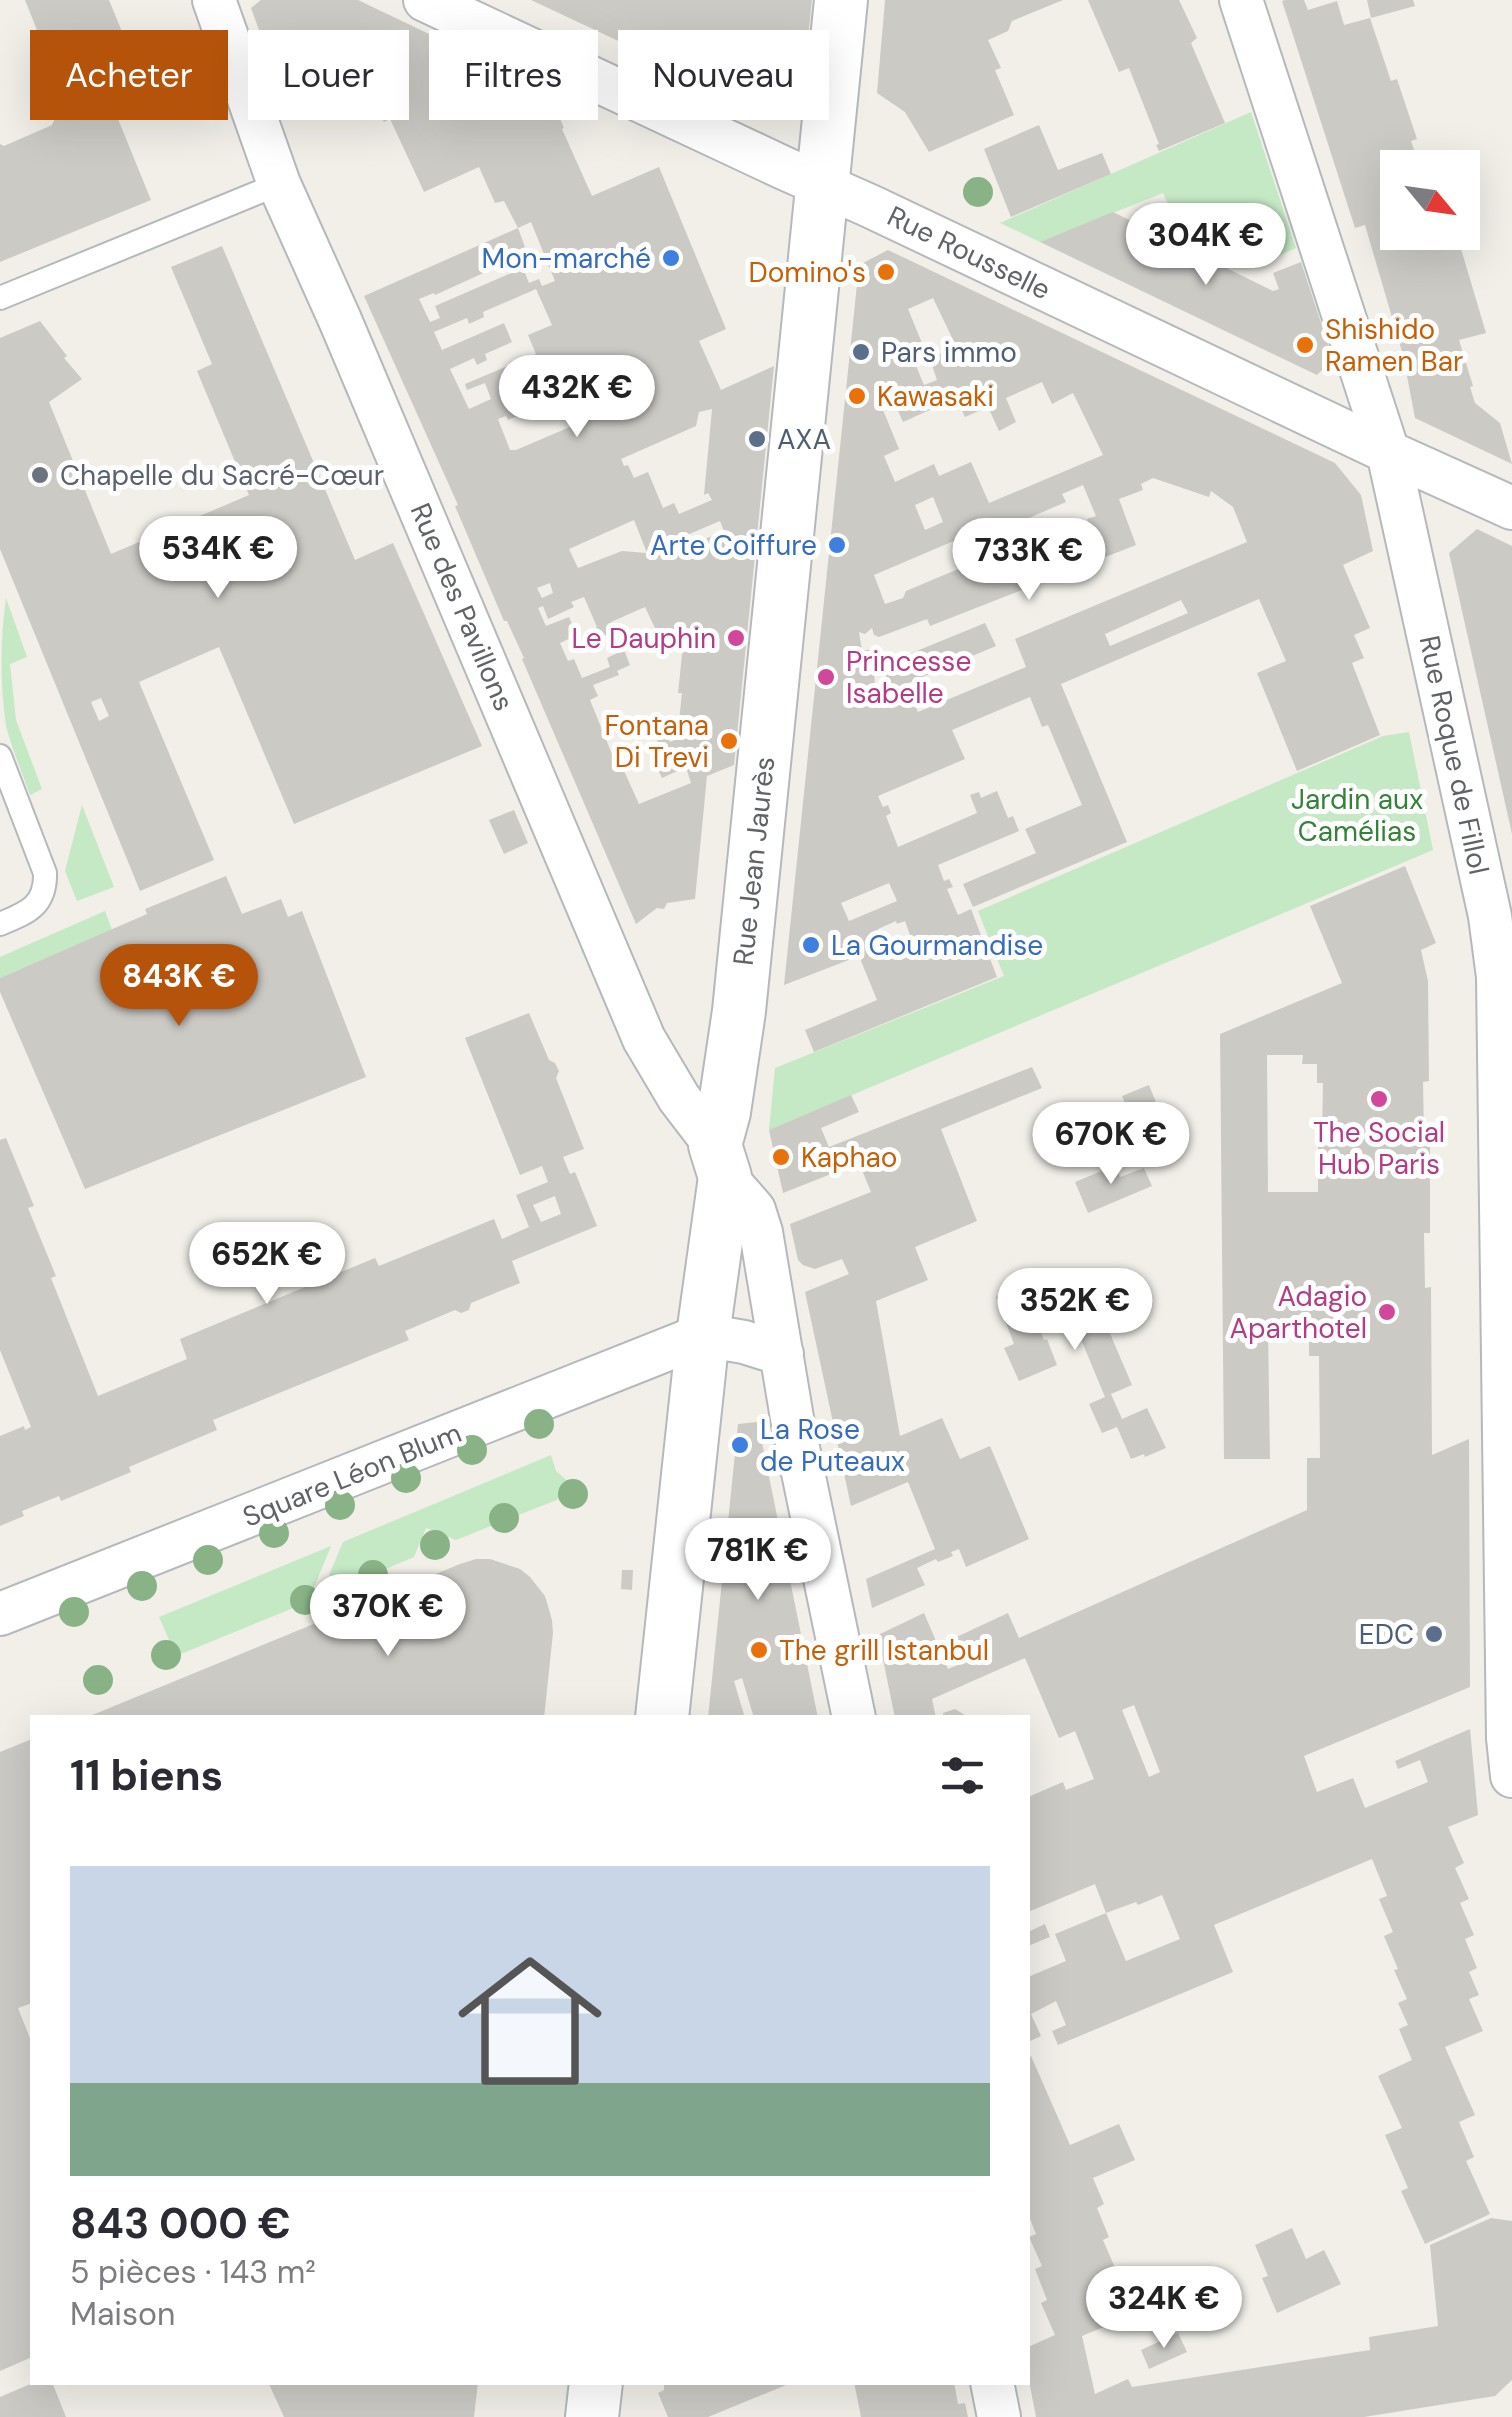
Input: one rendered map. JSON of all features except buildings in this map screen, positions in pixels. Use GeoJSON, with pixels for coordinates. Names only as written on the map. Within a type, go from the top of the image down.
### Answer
{"type":"FeatureCollection","features":[{"type":"Feature","properties":{"kind":"street","name":"Rue des Pavillons"},"geometry":{"type":"LineString","coordinates":[[214,0],[279,184],[644,1038],[754,1210],[762,1232],[793,1424],[853,1715]]}},
{"type":"Feature","properties":{"kind":"street","name":"Rue Rousselle"},"geometry":{"type":"LineString","coordinates":[[424,0],[1512,508]]}},
{"type":"Feature","properties":{"kind":"street","name":"Rue Jean Jaurès"},"geometry":{"type":"LineString","coordinates":[[662,1715],[724,1112],[740,1011],[840,0]]}},
{"type":"Feature","properties":{"kind":"street","name":"Rue Roque de Fillol"},"geometry":{"type":"LineString","coordinates":[[1241,0],[1388,452],[1490,916],[1498,977],[1512,1776]]}},
{"type":"Feature","properties":{"kind":"street"},"geometry":{"type":"LineString","coordinates":[[703,1334],[782,1354]]}},
{"type":"Feature","properties":{"kind":"street","name":"Square Léon Blum"},"geometry":{"type":"LineString","coordinates":[[0,1614],[703,1334]]}},
{"type":"Feature","properties":{"kind":"street"},"geometry":{"type":"LineString","coordinates":[[592,2417],[596,2385]]}},
{"type":"Feature","properties":{"kind":"street"},"geometry":{"type":"LineString","coordinates":[[993,2385],[999,2417]]}},
{"type":"Feature","properties":{"kind":"lane"},"geometry":{"type":"LineString","coordinates":[[0,298],[279,184]]}},
{"type":"Feature","properties":{"kind":"lane"},"geometry":{"type":"LineString","coordinates":[[0,756],[46,884],[42,898],[33,908],[0,924]]}},
{"type":"Feature","properties":{"kind":"green space"},"geometry":{"type":"Polygon","coordinates":[[[1251,112],[1296,248],[1263,263],[1169,206],[1163,193],[1040,242],[1000,223],[1251,112]]]}},
{"type":"Feature","properties":{"kind":"green space"},"geometry":{"type":"Polygon","coordinates":[[[6,598],[27,657],[10,664],[16,720],[42,789],[30,795],[8,735],[4,710],[2,646],[6,598]]]}},
{"type":"Feature","properties":{"kind":"green space","name":"Jardin aux Camélias"},"geometry":{"type":"Polygon","coordinates":[[[1409,732],[1433,850],[769,1130],[775,1068],[1004,976],[978,911],[1383,736],[1409,732]]]}},
{"type":"Feature","properties":{"kind":"green space"},"geometry":{"type":"Polygon","coordinates":[[[82,805],[114,887],[77,901],[65,871],[82,805]]]}},
{"type":"Feature","properties":{"kind":"green space"},"geometry":{"type":"Polygon","coordinates":[[[105,911],[112,930],[0,978],[0,957],[105,911]]]}},
{"type":"Feature","properties":{"kind":"green space"},"geometry":{"type":"Polygon","coordinates":[[[551,1455],[556,1471],[579,1491],[456,1540],[426,1528],[414,1557],[352,1583],[329,1575],[343,1542],[551,1455]]]}},
{"type":"Feature","properties":{"kind":"green space"},"geometry":{"type":"Polygon","coordinates":[[[331,1546],[308,1602],[176,1656],[159,1617],[331,1546]]]}},
{"type":"Feature","properties":{"kind":"place","name":"Mon-marché"},"geometry":{"type":"Point","coordinates":[671,258]}},
{"type":"Feature","properties":{"kind":"place","name":"Domino's"},"geometry":{"type":"Point","coordinates":[886,272]}},
{"type":"Feature","properties":{"kind":"place","name":"Shishido Ramen Bar"},"geometry":{"type":"Point","coordinates":[1305,345]}},
{"type":"Feature","properties":{"kind":"place","name":"Pars immo"},"geometry":{"type":"Point","coordinates":[861,352]}},
{"type":"Feature","properties":{"kind":"place","name":"Kawasaki"},"geometry":{"type":"Point","coordinates":[857,396]}},
{"type":"Feature","properties":{"kind":"place","name":"AXA"},"geometry":{"type":"Point","coordinates":[757,439]}},
{"type":"Feature","properties":{"kind":"place","name":"Chapelle du Sacré-Cœur"},"geometry":{"type":"Point","coordinates":[40,475]}},
{"type":"Feature","properties":{"kind":"place","name":"Arte Coiffure"},"geometry":{"type":"Point","coordinates":[837,545]}},
{"type":"Feature","properties":{"kind":"place","name":"Le Dauphin"},"geometry":{"type":"Point","coordinates":[736,638]}},
{"type":"Feature","properties":{"kind":"place","name":"Princesse Isabelle"},"geometry":{"type":"Point","coordinates":[826,677]}},
{"type":"Feature","properties":{"kind":"place","name":"Fontana Di Trevi"},"geometry":{"type":"Point","coordinates":[729,741]}},
{"type":"Feature","properties":{"kind":"place","name":"La Gourmandise"},"geometry":{"type":"Point","coordinates":[811,945]}},
{"type":"Feature","properties":{"kind":"place","name":"The Social Hub Paris"},"geometry":{"type":"Point","coordinates":[1379,1099]}},
{"type":"Feature","properties":{"kind":"place","name":"Kaphao"},"geometry":{"type":"Point","coordinates":[781,1157]}},
{"type":"Feature","properties":{"kind":"place","name":"Adagio Aparthotel"},"geometry":{"type":"Point","coordinates":[1387,1312]}},
{"type":"Feature","properties":{"kind":"place","name":"La Rose de Puteaux"},"geometry":{"type":"Point","coordinates":[740,1445]}},
{"type":"Feature","properties":{"kind":"place","name":"EDC"},"geometry":{"type":"Point","coordinates":[1434,1634]}},
{"type":"Feature","properties":{"kind":"place","name":"The grill Istanbul"},"geometry":{"type":"Point","coordinates":[759,1650]}}]}
